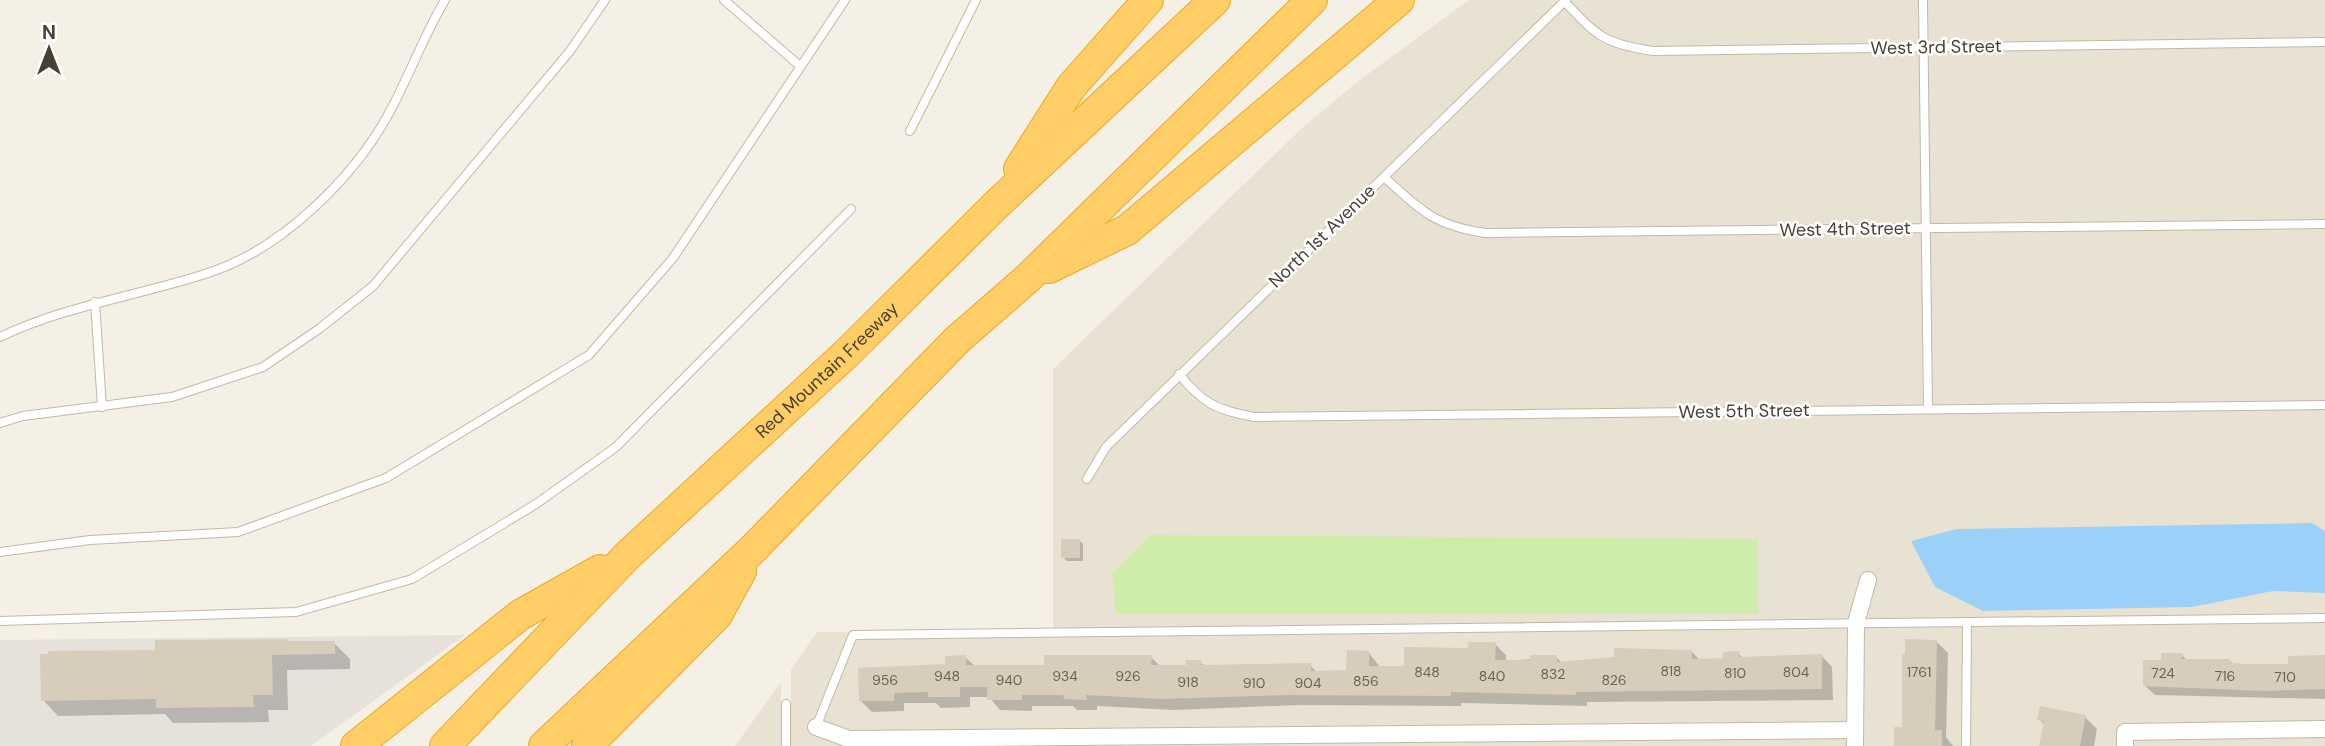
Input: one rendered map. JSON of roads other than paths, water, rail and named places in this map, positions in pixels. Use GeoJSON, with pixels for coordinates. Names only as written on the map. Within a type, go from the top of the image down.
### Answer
{"type":"FeatureCollection","features":[{"type":"Feature","properties":{"kind":"highway"},"geometry":{"type":"LineString","coordinates":[[996,205],[1071,87],[1148,0]]}},
{"type":"Feature","properties":{"kind":"highway","name":"Red Mountain Freeway"},"geometry":{"type":"LineString","coordinates":[[445,746],[628,555],[847,353],[996,205],[1215,0]]}},
{"type":"Feature","properties":{"kind":"highway"},"geometry":{"type":"LineString","coordinates":[[544,746],[753,549],[958,339],[1027,279],[1312,0]]}},
{"type":"Feature","properties":{"kind":"highway"},"geometry":{"type":"LineString","coordinates":[[1027,279],[1127,230],[1399,0]]}},
{"type":"Feature","properties":{"kind":"highway"},"geometry":{"type":"LineString","coordinates":[[587,746],[717,615],[753,549]]}},
{"type":"Feature","properties":{"kind":"highway"},"geometry":{"type":"LineString","coordinates":[[356,746],[520,615],[628,555]]}},
{"type":"Feature","properties":{"kind":"street"},"geometry":{"type":"LineString","coordinates":[[816,727],[849,738],[1170,741],[1855,738],[1856,623],[1868,580]]}},
{"type":"Feature","properties":{"kind":"street"},"geometry":{"type":"LineString","coordinates":[[2125,739],[2325,729]]}},
{"type":"Feature","properties":{"kind":"lane"},"geometry":{"type":"LineString","coordinates":[[0,337],[39,318],[207,273],[246,258],[282,235],[369,147],[389,114],[445,0]]}},
{"type":"Feature","properties":{"kind":"lane"},"geometry":{"type":"LineString","coordinates":[[0,423],[23,416],[172,397],[263,367],[319,329],[362,295],[475,168],[570,51],[605,0]]}},
{"type":"Feature","properties":{"kind":"lane"},"geometry":{"type":"LineString","coordinates":[[724,0],[800,66]]}},
{"type":"Feature","properties":{"kind":"lane"},"geometry":{"type":"LineString","coordinates":[[0,552],[90,540],[238,533],[386,478],[589,355],[673,258],[845,0]]}},
{"type":"Feature","properties":{"kind":"lane"},"geometry":{"type":"LineString","coordinates":[[910,131],[976,0]]}},
{"type":"Feature","properties":{"kind":"lane"},"geometry":{"type":"LineString","coordinates":[[1923,0],[1928,408]]}},
{"type":"Feature","properties":{"kind":"lane","name":"West 3rd Street"},"geometry":{"type":"LineString","coordinates":[[1565,1],[1597,36],[1622,47],[1653,51],[2325,42]]}},
{"type":"Feature","properties":{"kind":"lane","name":"North 1st Avenue"},"geometry":{"type":"LineString","coordinates":[[1087,479],[1106,447],[1179,374],[1565,1]]}},
{"type":"Feature","properties":{"kind":"lane","name":"West 4th Street"},"geometry":{"type":"LineString","coordinates":[[1384,177],[1429,218],[1455,228],[1485,233],[2325,224]]}},
{"type":"Feature","properties":{"kind":"lane"},"geometry":{"type":"LineString","coordinates":[[0,621],[296,612],[412,579],[536,504],[616,447],[851,209]]}},
{"type":"Feature","properties":{"kind":"lane"},"geometry":{"type":"LineString","coordinates":[[95,302],[102,407]]}},
{"type":"Feature","properties":{"kind":"lane","name":"West 5th Street"},"geometry":{"type":"LineString","coordinates":[[1179,374],[1196,396],[1220,411],[1254,417],[2325,405]]}},
{"type":"Feature","properties":{"kind":"lane"},"geometry":{"type":"LineString","coordinates":[[816,727],[853,635],[2325,618]]}},
{"type":"Feature","properties":{"kind":"lane"},"geometry":{"type":"LineString","coordinates":[[1966,746],[1967,622]]}},
{"type":"Feature","properties":{"kind":"lane"},"geometry":{"type":"LineString","coordinates":[[786,704],[786,746]]}},
{"type":"Feature","properties":{"kind":"water"},"geometry":{"type":"Polygon","coordinates":[[[2312,523],[2325,531],[2325,593],[2273,591],[2192,607],[1983,611],[1935,587],[1911,541],[1957,529],[2312,523]]]}}]}
